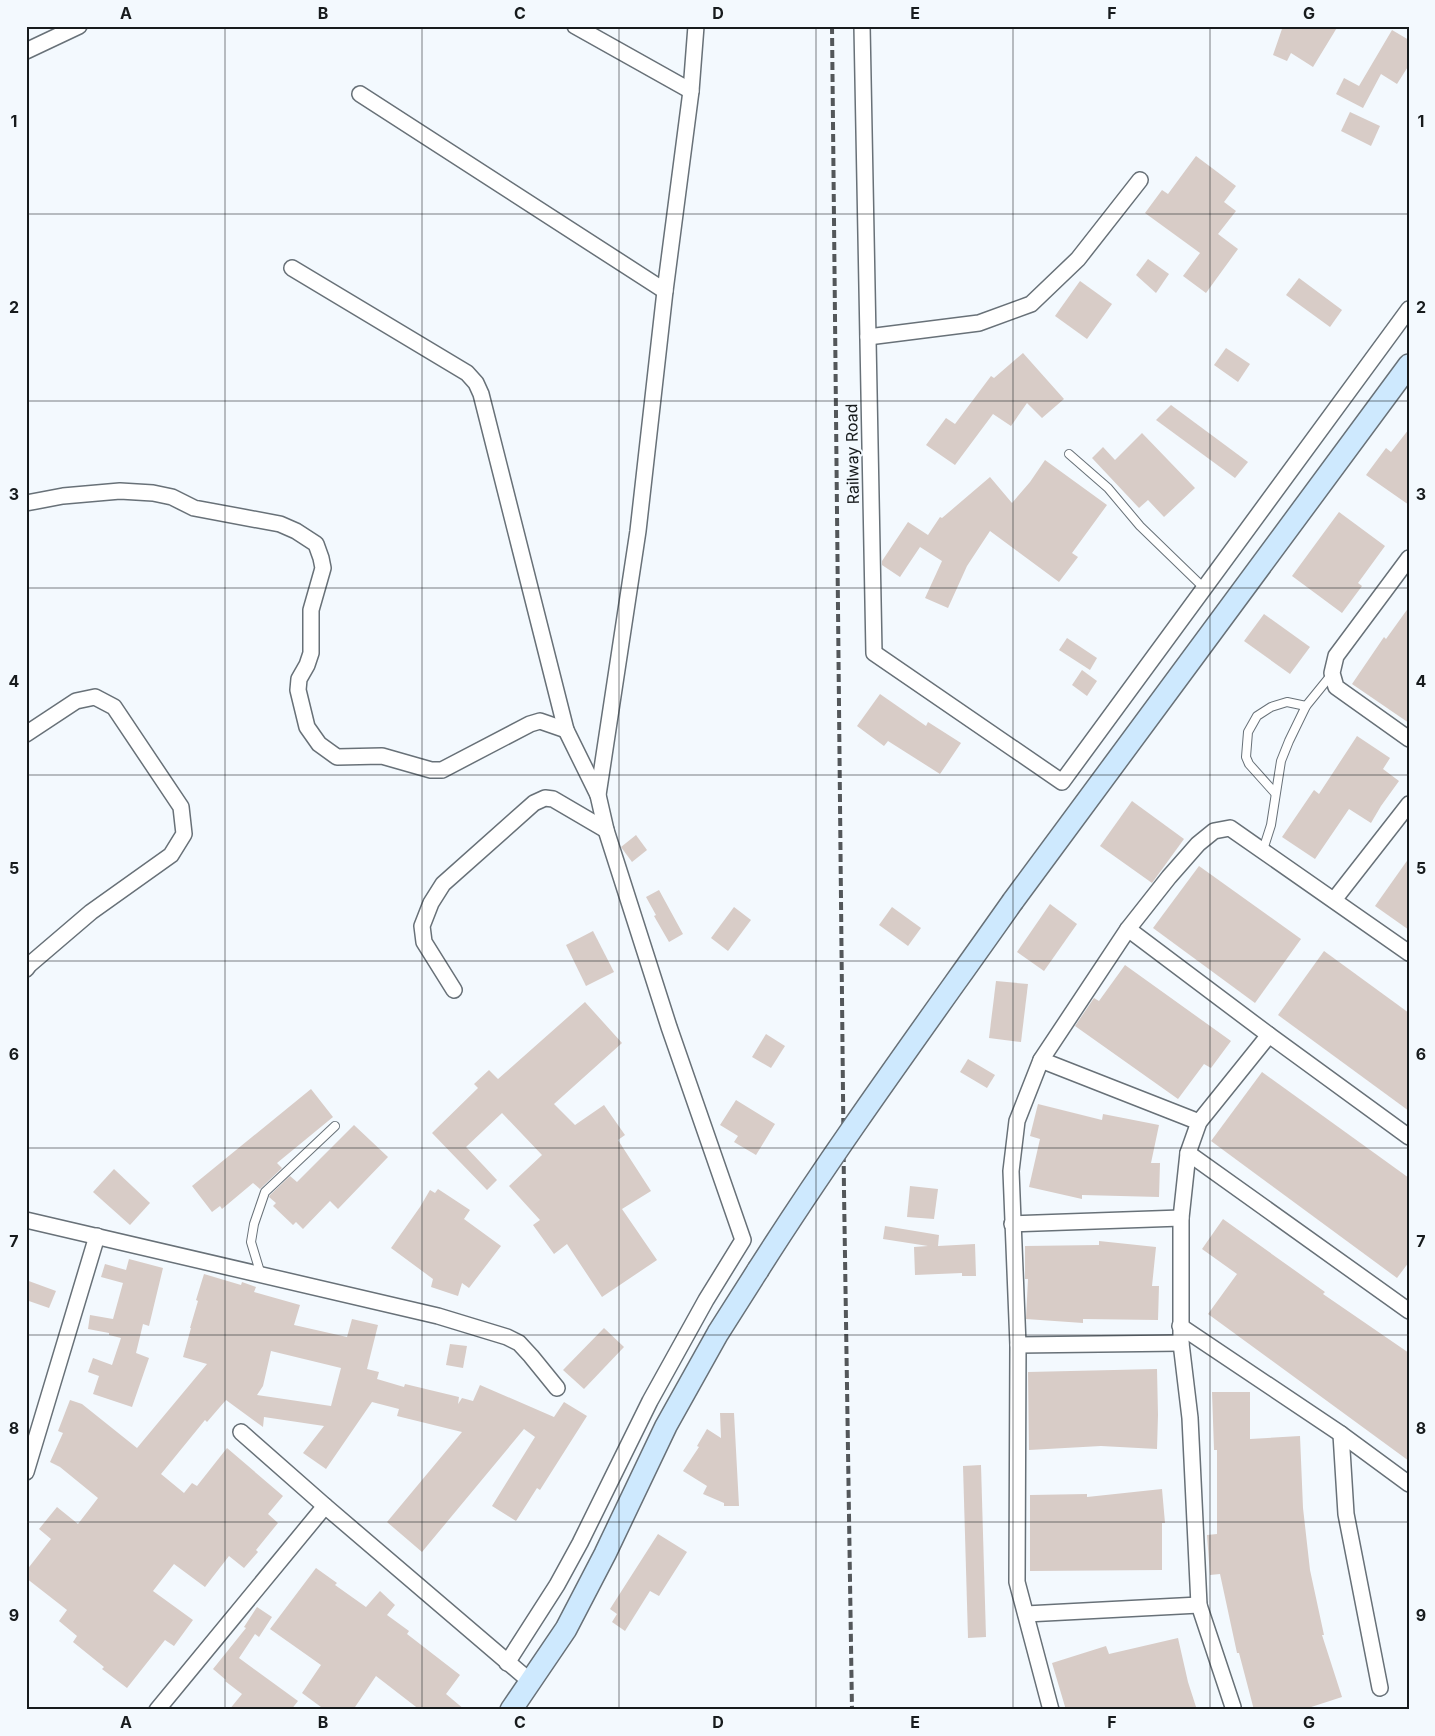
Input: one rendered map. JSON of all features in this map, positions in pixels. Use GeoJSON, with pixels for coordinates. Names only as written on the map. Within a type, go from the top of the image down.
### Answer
{"type":"FeatureCollection","features":[{"type":"Feature","properties":{"kind":"main road"},"geometry":{"type":"LineString","coordinates":[[511,1710],[566,1629],[605,1554],[666,1426],[718,1333],[798,1207],[1013,901],[1409,365]]}},
{"type":"Feature","properties":{"kind":"street"},"geometry":{"type":"LineString","coordinates":[[26,51],[79,26]]}},
{"type":"Feature","properties":{"kind":"street"},"geometry":{"type":"LineString","coordinates":[[575,26],[691,91]]}},
{"type":"Feature","properties":{"kind":"street"},"geometry":{"type":"LineString","coordinates":[[598,795],[638,531],[665,291],[691,91],[696,26]]}},
{"type":"Feature","properties":{"kind":"street","name":"Railway Road"},"geometry":{"type":"LineString","coordinates":[[862,26],[874,653],[1062,782],[1204,588]]}},
{"type":"Feature","properties":{"kind":"street"},"geometry":{"type":"LineString","coordinates":[[360,94],[665,291]]}},
{"type":"Feature","properties":{"kind":"street"},"geometry":{"type":"LineString","coordinates":[[868,337],[979,323],[1031,304],[1078,258],[1140,180]]}},
{"type":"Feature","properties":{"kind":"street"},"geometry":{"type":"LineString","coordinates":[[292,268],[467,373],[476,383],[482,394],[566,730],[598,795],[606,830],[669,1027],[743,1240],[706,1300],[650,1401],[580,1543],[557,1585],[507,1663]]}},
{"type":"Feature","properties":{"kind":"street"},"geometry":{"type":"LineString","coordinates":[[1204,588],[1409,309]]}},
{"type":"Feature","properties":{"kind":"street"},"geometry":{"type":"LineString","coordinates":[[26,503],[63,496],[120,490],[154,493],[172,497],[194,508],[280,524],[296,531],[316,544],[322,558],[323,568],[311,610],[311,653],[299,679],[298,690],[307,727],[319,744],[337,756],[382,756],[431,770],[442,770],[530,724],[540,721],[566,730]]}},
{"type":"Feature","properties":{"kind":"street"},"geometry":{"type":"LineString","coordinates":[[1409,558],[1336,656],[1332,673],[1336,687],[1409,739]]}},
{"type":"Feature","properties":{"kind":"street"},"geometry":{"type":"LineString","coordinates":[[26,734],[76,701],[94,697],[114,707],[181,807],[184,834],[171,855],[90,912],[26,969]]}},
{"type":"Feature","properties":{"kind":"street"},"geometry":{"type":"LineString","coordinates":[[454,990],[424,942],[422,926],[432,903],[444,884],[534,803],[545,798],[553,799],[606,830]]}},
{"type":"Feature","properties":{"kind":"street"},"geometry":{"type":"LineString","coordinates":[[1334,900],[1409,804]]}},
{"type":"Feature","properties":{"kind":"street"},"geometry":{"type":"LineString","coordinates":[[1051,1710],[1017,1582],[1018,1344],[1011,1171],[1018,1121],[1040,1060],[1128,929],[1198,844],[1214,832],[1230,828],[1409,953]]}},
{"type":"Feature","properties":{"kind":"street"},"geometry":{"type":"LineString","coordinates":[[1128,929],[1268,1035],[1409,1137]]}},
{"type":"Feature","properties":{"kind":"street"},"geometry":{"type":"LineString","coordinates":[[1233,1708],[1199,1605],[1190,1418],[1180,1326],[1181,1218],[1188,1153],[1199,1122],[1268,1035]]}},
{"type":"Feature","properties":{"kind":"street"},"geometry":{"type":"LineString","coordinates":[[1040,1060],[1199,1122]]}},
{"type":"Feature","properties":{"kind":"street"},"geometry":{"type":"LineString","coordinates":[[1188,1153],[1409,1311]]}},
{"type":"Feature","properties":{"kind":"street"},"geometry":{"type":"LineString","coordinates":[[1012,1224],[1181,1218]]}},
{"type":"Feature","properties":{"kind":"street"},"geometry":{"type":"LineString","coordinates":[[26,1220],[438,1316],[507,1337],[531,1356],[557,1388]]}},
{"type":"Feature","properties":{"kind":"street"},"geometry":{"type":"LineString","coordinates":[[26,1472],[97,1236]]}},
{"type":"Feature","properties":{"kind":"street"},"geometry":{"type":"LineString","coordinates":[[1180,1326],[1340,1434],[1409,1484]]}},
{"type":"Feature","properties":{"kind":"street"},"geometry":{"type":"LineString","coordinates":[[1018,1344],[1181,1343]]}},
{"type":"Feature","properties":{"kind":"street"},"geometry":{"type":"LineString","coordinates":[[241,1432],[531,1682]]}},
{"type":"Feature","properties":{"kind":"street"},"geometry":{"type":"LineString","coordinates":[[1340,1434],[1346,1514],[1380,1688]]}},
{"type":"Feature","properties":{"kind":"street"},"geometry":{"type":"LineString","coordinates":[[157,1710],[325,1506]]}},
{"type":"Feature","properties":{"kind":"street"},"geometry":{"type":"LineString","coordinates":[[580,1543],[605,1554]]}},
{"type":"Feature","properties":{"kind":"street"},"geometry":{"type":"LineString","coordinates":[[1026,1614],[1199,1605]]}},
{"type":"Feature","properties":{"kind":"lane"},"geometry":{"type":"LineString","coordinates":[[1069,454],[1108,488],[1140,526],[1204,588]]}},
{"type":"Feature","properties":{"kind":"lane"},"geometry":{"type":"LineString","coordinates":[[1263,850],[1271,825],[1281,761],[1292,733],[1306,706],[1332,673]]}},
{"type":"Feature","properties":{"kind":"lane"},"geometry":{"type":"LineString","coordinates":[[1275,793],[1249,764],[1246,757],[1248,732],[1257,716],[1271,706],[1287,702],[1306,706]]}},
{"type":"Feature","properties":{"kind":"lane"},"geometry":{"type":"LineString","coordinates":[[261,1275],[251,1242],[254,1224],[266,1192],[335,1126]]}},
{"type":"Feature","properties":{"kind":"building"},"geometry":{"type":"Polygon","coordinates":[[[1283,26],[1338,26],[1313,67],[1291,53],[1287,61],[1273,55],[1283,26]]]}},
{"type":"Feature","properties":{"kind":"building"},"geometry":{"type":"Polygon","coordinates":[[[1392,30],[1409,40],[1409,65],[1397,84],[1381,74],[1363,108],[1336,94],[1344,78],[1359,86],[1392,30]]]}},
{"type":"Feature","properties":{"kind":"building"},"geometry":{"type":"Polygon","coordinates":[[[1350,112],[1380,126],[1371,146],[1341,131],[1350,112]]]}},
{"type":"Feature","properties":{"kind":"building"},"geometry":{"type":"Polygon","coordinates":[[[1196,156],[1236,186],[1224,202],[1236,211],[1218,234],[1238,249],[1206,293],[1183,276],[1200,253],[1145,213],[1162,190],[1168,194],[1196,156]]]}},
{"type":"Feature","properties":{"kind":"building"},"geometry":{"type":"Polygon","coordinates":[[[1148,259],[1169,274],[1156,293],[1136,275],[1148,259]]]}},
{"type":"Feature","properties":{"kind":"building"},"geometry":{"type":"Polygon","coordinates":[[[1299,278],[1342,310],[1330,327],[1286,295],[1299,278]]]}},
{"type":"Feature","properties":{"kind":"building"},"geometry":{"type":"Polygon","coordinates":[[[1080,281],[1112,304],[1087,339],[1055,316],[1080,281]]]}},
{"type":"Feature","properties":{"kind":"building"},"geometry":{"type":"Polygon","coordinates":[[[1226,348],[1250,364],[1238,382],[1214,365],[1226,348]]]}},
{"type":"Feature","properties":{"kind":"building"},"geometry":{"type":"Polygon","coordinates":[[[1023,353],[1064,399],[1042,418],[1027,403],[1011,426],[993,414],[955,465],[926,445],[946,418],[955,424],[991,376],[994,378],[1023,353]]]}},
{"type":"Feature","properties":{"kind":"building"},"geometry":{"type":"Polygon","coordinates":[[[1171,405],[1248,462],[1235,478],[1156,420],[1171,405]]]}},
{"type":"Feature","properties":{"kind":"building"},"geometry":{"type":"Polygon","coordinates":[[[1409,429],[1409,505],[1366,475],[1386,448],[1391,452],[1409,429]]]}},
{"type":"Feature","properties":{"kind":"building"},"geometry":{"type":"Polygon","coordinates":[[[1142,433],[1195,488],[1164,517],[1148,500],[1139,508],[1092,458],[1103,447],[1115,460],[1142,433]]]}},
{"type":"Feature","properties":{"kind":"building"},"geometry":{"type":"Polygon","coordinates":[[[1045,460],[1107,505],[1072,553],[1078,557],[1059,582],[990,531],[967,566],[948,608],[925,598],[942,561],[920,547],[900,577],[882,565],[882,561],[908,522],[928,535],[940,517],[942,518],[990,477],[1012,503],[1045,460]]]}},
{"type":"Feature","properties":{"kind":"building"},"geometry":{"type":"Polygon","coordinates":[[[1339,512],[1385,546],[1358,583],[1362,586],[1342,613],[1292,576],[1339,512]]]}},
{"type":"Feature","properties":{"kind":"building"},"geometry":{"type":"Polygon","coordinates":[[[1409,607],[1409,723],[1352,684],[1384,637],[1386,639],[1409,607]]]}},
{"type":"Feature","properties":{"kind":"building"},"geometry":{"type":"Polygon","coordinates":[[[1264,614],[1310,647],[1290,674],[1244,641],[1264,614]]]}},
{"type":"Feature","properties":{"kind":"building"},"geometry":{"type":"Polygon","coordinates":[[[1067,638],[1097,658],[1090,670],[1059,650],[1067,638]]]}},
{"type":"Feature","properties":{"kind":"building"},"geometry":{"type":"Polygon","coordinates":[[[1082,670],[1097,681],[1087,696],[1072,685],[1082,670]]]}},
{"type":"Feature","properties":{"kind":"building"},"geometry":{"type":"Polygon","coordinates":[[[880,694],[926,726],[928,722],[961,743],[940,774],[888,741],[884,746],[857,726],[880,694]]]}},
{"type":"Feature","properties":{"kind":"building"},"geometry":{"type":"Polygon","coordinates":[[[1357,736],[1390,758],[1383,769],[1399,781],[1371,823],[1349,809],[1315,859],[1282,837],[1314,790],[1319,794],[1357,736]]]}},
{"type":"Feature","properties":{"kind":"building"},"geometry":{"type":"Polygon","coordinates":[[[1132,801],[1184,839],[1152,883],[1100,846],[1132,801]]]}},
{"type":"Feature","properties":{"kind":"building"},"geometry":{"type":"Polygon","coordinates":[[[636,835],[647,850],[632,862],[621,847],[636,835]]]}},
{"type":"Feature","properties":{"kind":"building"},"geometry":{"type":"Polygon","coordinates":[[[1409,858],[1409,930],[1375,906],[1409,858]]]}},
{"type":"Feature","properties":{"kind":"building"},"geometry":{"type":"Polygon","coordinates":[[[1199,866],[1301,939],[1255,1003],[1153,928],[1199,866]]]}},
{"type":"Feature","properties":{"kind":"building"},"geometry":{"type":"Polygon","coordinates":[[[659,890],[683,934],[669,942],[654,916],[656,915],[646,897],[659,890]]]}},
{"type":"Feature","properties":{"kind":"building"},"geometry":{"type":"Polygon","coordinates":[[[1050,904],[1077,924],[1044,971],[1017,952],[1050,904]]]}},
{"type":"Feature","properties":{"kind":"building"},"geometry":{"type":"Polygon","coordinates":[[[734,907],[751,920],[728,951],[711,938],[734,907]]]}},
{"type":"Feature","properties":{"kind":"building"},"geometry":{"type":"Polygon","coordinates":[[[892,907],[921,928],[908,946],[879,925],[892,907]]]}},
{"type":"Feature","properties":{"kind":"building"},"geometry":{"type":"Polygon","coordinates":[[[593,931],[614,972],[586,986],[566,945],[593,931]]]}},
{"type":"Feature","properties":{"kind":"building"},"geometry":{"type":"Polygon","coordinates":[[[1324,951],[1409,1013],[1409,1111],[1278,1015],[1324,951]]]}},
{"type":"Feature","properties":{"kind":"building"},"geometry":{"type":"Polygon","coordinates":[[[1125,965],[1231,1041],[1211,1068],[1204,1064],[1178,1099],[1075,1026],[1094,998],[1099,1001],[1125,965]]]}},
{"type":"Feature","properties":{"kind":"building"},"geometry":{"type":"Polygon","coordinates":[[[996,981],[1028,984],[1021,1042],[989,1038],[996,981]]]}},
{"type":"Feature","properties":{"kind":"building"},"geometry":{"type":"Polygon","coordinates":[[[585,1002],[622,1043],[554,1104],[575,1125],[604,1105],[625,1135],[618,1140],[651,1191],[622,1209],[657,1260],[602,1297],[567,1244],[554,1254],[533,1225],[540,1220],[509,1186],[542,1155],[502,1113],[466,1147],[497,1180],[487,1190],[432,1133],[478,1088],[474,1084],[489,1070],[498,1079],[585,1002]]]}},
{"type":"Feature","properties":{"kind":"building"},"geometry":{"type":"Polygon","coordinates":[[[766,1034],[785,1046],[771,1068],[752,1057],[766,1034]]]}},
{"type":"Feature","properties":{"kind":"building"},"geometry":{"type":"Polygon","coordinates":[[[968,1059],[995,1075],[987,1088],[960,1072],[968,1059]]]}},
{"type":"Feature","properties":{"kind":"building"},"geometry":{"type":"Polygon","coordinates":[[[1262,1072],[1409,1178],[1409,1262],[1397,1278],[1211,1141],[1262,1072]]]}},
{"type":"Feature","properties":{"kind":"building"},"geometry":{"type":"Polygon","coordinates":[[[311,1089],[333,1117],[277,1163],[282,1168],[260,1189],[253,1183],[222,1209],[220,1206],[212,1212],[192,1186],[311,1089]]]}},
{"type":"Feature","properties":{"kind":"building"},"geometry":{"type":"Polygon","coordinates":[[[736,1100],[775,1124],[756,1155],[734,1142],[738,1136],[720,1125],[736,1100]]]}},
{"type":"Feature","properties":{"kind":"building"},"geometry":{"type":"Polygon","coordinates":[[[1038,1104],[1102,1120],[1103,1114],[1159,1125],[1151,1163],[1160,1163],[1159,1197],[1082,1195],[1082,1199],[1029,1187],[1040,1139],[1030,1136],[1038,1104]]]}},
{"type":"Feature","properties":{"kind":"building"},"geometry":{"type":"Polygon","coordinates":[[[354,1125],[388,1157],[338,1209],[330,1201],[303,1229],[296,1222],[293,1225],[273,1206],[276,1203],[269,1197],[270,1195],[290,1176],[297,1182],[354,1125]]]}},
{"type":"Feature","properties":{"kind":"building"},"geometry":{"type":"Polygon","coordinates":[[[114,1169],[150,1203],[130,1225],[93,1192],[114,1169]]]}},
{"type":"Feature","properties":{"kind":"building"},"geometry":{"type":"Polygon","coordinates":[[[910,1186],[938,1189],[934,1219],[907,1217],[910,1186]]]}},
{"type":"Feature","properties":{"kind":"building"},"geometry":{"type":"Polygon","coordinates":[[[438,1189],[470,1210],[464,1219],[501,1246],[469,1288],[462,1283],[458,1296],[431,1287],[433,1279],[391,1248],[430,1190],[435,1193],[438,1189]]]}},
{"type":"Feature","properties":{"kind":"building"},"geometry":{"type":"Polygon","coordinates":[[[1223,1219],[1325,1292],[1323,1294],[1409,1353],[1409,1461],[1208,1314],[1237,1274],[1202,1249],[1223,1219]]]}},
{"type":"Feature","properties":{"kind":"building"},"geometry":{"type":"Polygon","coordinates":[[[885,1226],[939,1235],[938,1246],[975,1244],[976,1276],[962,1276],[962,1273],[915,1275],[914,1247],[928,1246],[883,1239],[885,1226]]]}},
{"type":"Feature","properties":{"kind":"building"},"geometry":{"type":"Polygon","coordinates":[[[1099,1241],[1156,1247],[1152,1286],[1159,1286],[1158,1320],[1083,1319],[1083,1323],[1026,1319],[1028,1279],[1025,1279],[1025,1246],[1099,1245],[1099,1241]]]}},
{"type":"Feature","properties":{"kind":"building"},"geometry":{"type":"Polygon","coordinates":[[[129,1259],[163,1268],[149,1326],[143,1324],[136,1353],[149,1358],[132,1407],[93,1394],[99,1376],[88,1372],[93,1358],[112,1365],[121,1338],[109,1335],[109,1333],[88,1329],[90,1315],[113,1319],[123,1283],[101,1277],[105,1264],[126,1270],[129,1259]]]}},
{"type":"Feature","properties":{"kind":"building"},"geometry":{"type":"Polygon","coordinates":[[[204,1274],[241,1285],[242,1282],[256,1287],[254,1292],[300,1305],[294,1325],[347,1337],[352,1319],[378,1325],[367,1369],[379,1372],[377,1379],[404,1387],[405,1384],[459,1397],[458,1404],[462,1398],[473,1401],[480,1385],[554,1417],[564,1402],[587,1416],[540,1490],[537,1488],[516,1521],[492,1506],[535,1437],[524,1429],[422,1552],[387,1522],[462,1432],[397,1416],[399,1409],[372,1402],[326,1469],[303,1453],[324,1426],[264,1417],[263,1427],[226,1400],[207,1422],[205,1420],[161,1474],[184,1493],[192,1483],[197,1486],[227,1448],[283,1496],[268,1514],[278,1523],[256,1550],[258,1552],[244,1568],[229,1556],[205,1587],[174,1564],[153,1591],[193,1620],[174,1646],[165,1640],[127,1688],[102,1669],[104,1667],[73,1642],[77,1636],[59,1621],[67,1610],[26,1578],[26,1571],[51,1539],[39,1529],[57,1507],[78,1524],[98,1498],[60,1467],[50,1462],[63,1433],[58,1431],[70,1400],[82,1404],[137,1448],[207,1364],[183,1357],[198,1301],[196,1300],[204,1274]],[[271,1351],[263,1386],[257,1395],[331,1406],[341,1368],[271,1351]]]}},
{"type":"Feature","properties":{"kind":"building"},"geometry":{"type":"Polygon","coordinates":[[[26,1280],[56,1291],[49,1308],[26,1300],[26,1280]]]}},
{"type":"Feature","properties":{"kind":"building"},"geometry":{"type":"Polygon","coordinates":[[[604,1328],[624,1347],[584,1389],[563,1370],[604,1328]]]}},
{"type":"Feature","properties":{"kind":"building"},"geometry":{"type":"Polygon","coordinates":[[[450,1344],[467,1346],[463,1368],[446,1365],[450,1344]]]}},
{"type":"Feature","properties":{"kind":"building"},"geometry":{"type":"Polygon","coordinates":[[[1157,1369],[1157,1449],[1101,1446],[1029,1450],[1028,1372],[1157,1369]]]}},
{"type":"Feature","properties":{"kind":"building"},"geometry":{"type":"Polygon","coordinates":[[[1212,1392],[1250,1392],[1250,1439],[1300,1436],[1303,1508],[1310,1570],[1324,1635],[1322,1635],[1342,1697],[1302,1710],[1254,1710],[1239,1653],[1237,1653],[1220,1574],[1210,1575],[1207,1535],[1217,1534],[1217,1450],[1214,1450],[1212,1392]]]}},
{"type":"Feature","properties":{"kind":"building"},"geometry":{"type":"Polygon","coordinates":[[[720,1413],[734,1413],[739,1506],[724,1506],[724,1503],[703,1494],[707,1486],[683,1471],[699,1447],[697,1446],[707,1429],[721,1438],[720,1413]]]}},
{"type":"Feature","properties":{"kind":"building"},"geometry":{"type":"Polygon","coordinates":[[[981,1465],[986,1637],[968,1638],[963,1466],[981,1465]]]}},
{"type":"Feature","properties":{"kind":"building"},"geometry":{"type":"Polygon","coordinates":[[[1162,1489],[1165,1523],[1162,1523],[1162,1570],[1030,1571],[1030,1495],[1087,1494],[1087,1497],[1162,1489]]]}},
{"type":"Feature","properties":{"kind":"building"},"geometry":{"type":"Polygon","coordinates":[[[658,1534],[687,1552],[659,1596],[650,1591],[625,1631],[612,1622],[617,1614],[610,1609],[658,1534]]]}},
{"type":"Feature","properties":{"kind":"building"},"geometry":{"type":"Polygon","coordinates":[[[316,1568],[337,1583],[335,1585],[366,1607],[380,1591],[395,1605],[387,1615],[409,1631],[407,1634],[460,1675],[446,1694],[465,1710],[420,1710],[376,1676],[353,1710],[325,1710],[302,1693],[321,1665],[270,1629],[316,1568]]]}},
{"type":"Feature","properties":{"kind":"building"},"geometry":{"type":"Polygon","coordinates":[[[257,1607],[272,1617],[259,1637],[255,1634],[239,1658],[298,1701],[291,1710],[229,1710],[242,1694],[213,1669],[246,1628],[244,1627],[257,1607]]]}},
{"type":"Feature","properties":{"kind":"building"},"geometry":{"type":"Polygon","coordinates":[[[1178,1638],[1188,1682],[1197,1710],[1066,1710],[1052,1663],[1106,1646],[1109,1654],[1178,1638]]]}},
{"type":"Feature","properties":{"kind":"railway"},"geometry":{"type":"LineString","coordinates":[[832,26],[844,1191],[852,1710]]}}]}
